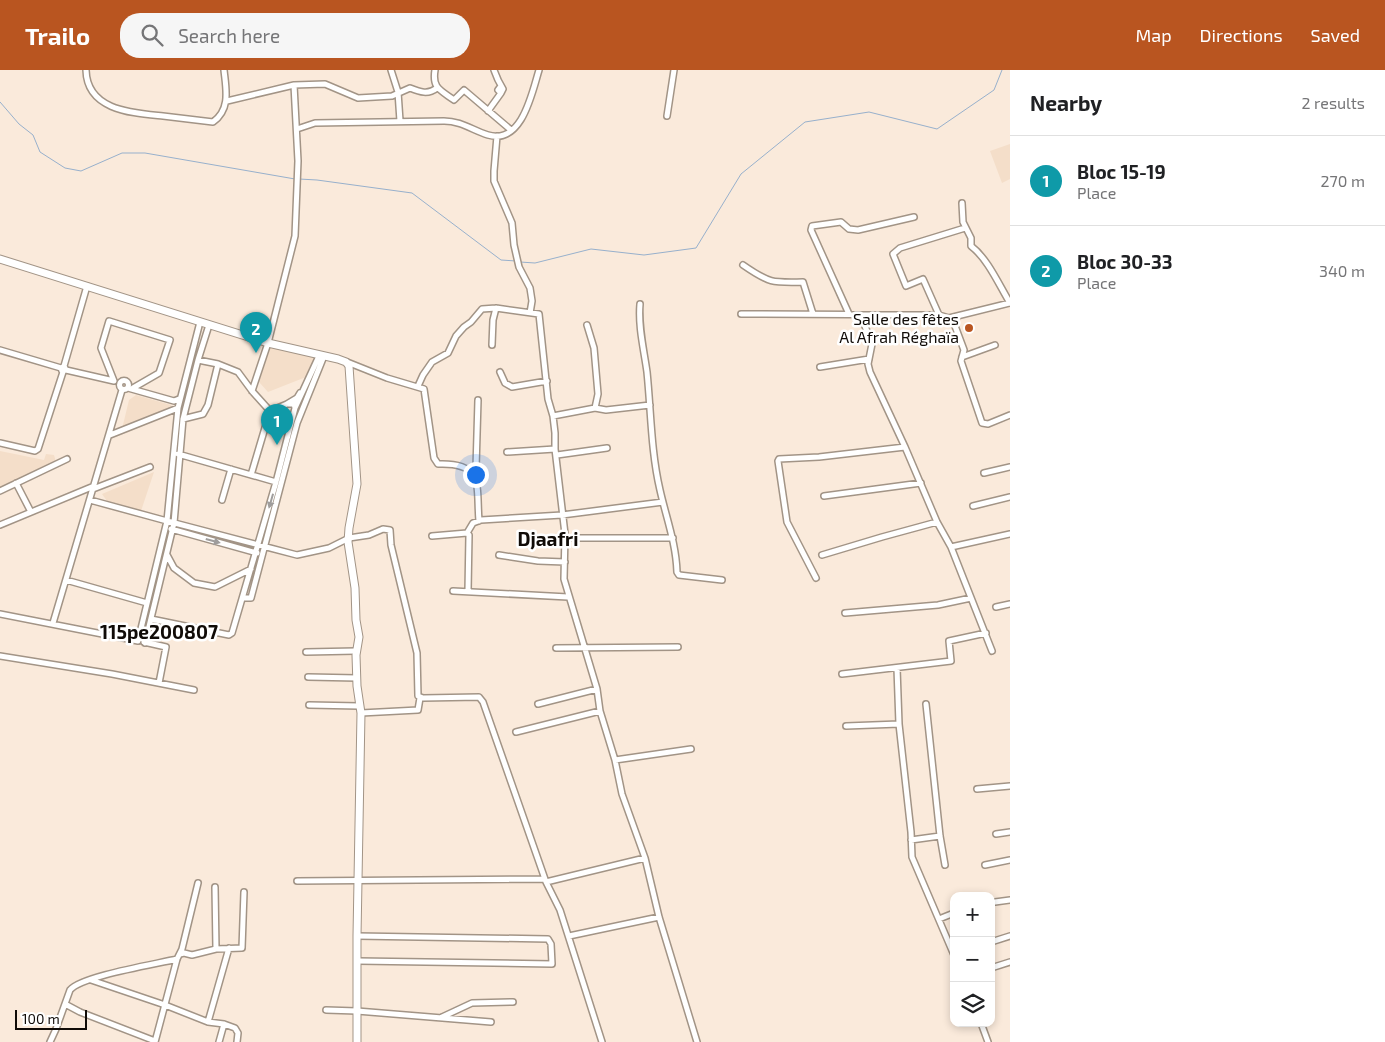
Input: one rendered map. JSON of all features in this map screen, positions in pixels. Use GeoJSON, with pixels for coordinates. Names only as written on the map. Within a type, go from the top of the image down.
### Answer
{"type":"FeatureCollection","features":[{"type":"Feature","properties":{"kind":"street"},"geometry":{"type":"LineString","coordinates":[[86,70],[86,78],[94,94],[110,106],[123,111],[213,122],[222,114],[226,101],[224,70]]}},
{"type":"Feature","properties":{"kind":"street"},"geometry":{"type":"LineString","coordinates":[[391,70],[398,92],[400,121]]}},
{"type":"Feature","properties":{"kind":"street"},"geometry":{"type":"LineString","coordinates":[[435,70],[433,78],[437,88],[454,100],[464,90],[511,130]]}},
{"type":"Feature","properties":{"kind":"street"},"geometry":{"type":"LineString","coordinates":[[488,111],[503,89],[495,78],[494,70]]}},
{"type":"Feature","properties":{"kind":"street"},"geometry":{"type":"LineString","coordinates":[[297,129],[313,123],[454,122],[464,124],[486,134],[497,136],[506,134],[518,124],[525,114],[539,70]]}},
{"type":"Feature","properties":{"kind":"street"},"geometry":{"type":"LineString","coordinates":[[668,116],[674,70]]}},
{"type":"Feature","properties":{"kind":"street"},"geometry":{"type":"LineString","coordinates":[[226,101],[294,85],[325,84],[358,98],[392,96],[410,88],[420,92],[432,92],[437,88]]}},
{"type":"Feature","properties":{"kind":"street"},"geometry":{"type":"LineString","coordinates":[[252,391],[268,343],[293,243],[298,161],[294,85]]}},
{"type":"Feature","properties":{"kind":"street"},"geometry":{"type":"LineString","coordinates":[[497,136],[494,181],[512,223],[519,267],[530,288],[530,313]]}},
{"type":"Feature","properties":{"kind":"street"},"geometry":{"type":"LineString","coordinates":[[741,314],[939,315],[952,318],[1010,303],[988,267],[971,246],[971,238],[965,228],[962,203]]}},
{"type":"Feature","properties":{"kind":"street"},"geometry":{"type":"LineString","coordinates":[[849,314],[811,230],[812,226],[841,222],[849,229],[862,230],[914,217]]}},
{"type":"Feature","properties":{"kind":"street"},"geometry":{"type":"LineString","coordinates":[[939,315],[923,279],[906,286],[894,254],[900,248],[965,228]]}},
{"type":"Feature","properties":{"kind":"street"},"geometry":{"type":"LineString","coordinates":[[0,259],[268,343],[346,362],[387,378],[418,386],[425,390],[435,462],[438,464],[453,464],[470,470],[473,474],[478,490],[479,521]]}},
{"type":"Feature","properties":{"kind":"street"},"geometry":{"type":"LineString","coordinates":[[743,266],[773,283],[803,282],[813,314]]}},
{"type":"Feature","properties":{"kind":"street"},"geometry":{"type":"LineString","coordinates":[[0,443],[35,451],[38,449],[87,286]]}},
{"type":"Feature","properties":{"kind":"street"},"geometry":{"type":"LineString","coordinates":[[640,304],[640,328],[650,405],[652,443],[660,490],[673,538],[677,572],[679,574],[722,580]]}},
{"type":"Feature","properties":{"kind":"street"},"geometry":{"type":"LineString","coordinates":[[492,345],[493,320],[496,308]]}},
{"type":"Feature","properties":{"kind":"street"},"geometry":{"type":"LineString","coordinates":[[418,386],[432,362],[448,353],[460,330],[471,322],[482,309],[496,308],[539,314],[548,399],[553,416],[557,455],[564,538],[564,580],[597,689],[600,711],[615,760],[622,794],[645,858],[659,917],[697,1042]]}},
{"type":"Feature","properties":{"kind":"street"},"geometry":{"type":"LineString","coordinates":[[861,316],[872,344],[869,359],[870,372],[937,522],[951,547],[992,651]]}},
{"type":"Feature","properties":{"kind":"street"},"geometry":{"type":"LineString","coordinates":[[952,318],[964,350],[961,361],[982,423],[988,424],[1010,415]]}},
{"type":"Feature","properties":{"kind":"street"},"geometry":{"type":"LineString","coordinates":[[128,389],[159,373],[170,340],[109,321],[101,348],[119,387],[174,401],[179,399]]}},
{"type":"Feature","properties":{"kind":"street"},"geometry":{"type":"LineString","coordinates":[[138,641],[168,521],[179,399],[200,322]]}},
{"type":"Feature","properties":{"kind":"street"},"geometry":{"type":"LineString","coordinates":[[145,643],[173,530],[183,420],[209,325]]}},
{"type":"Feature","properties":{"kind":"street"},"geometry":{"type":"LineString","coordinates":[[587,325],[594,348],[598,394],[595,408]]}},
{"type":"Feature","properties":{"kind":"street"},"geometry":{"type":"LineString","coordinates":[[962,357],[995,345]]}},
{"type":"Feature","properties":{"kind":"street"},"geometry":{"type":"LineString","coordinates":[[0,350],[63,369],[117,382],[126,381],[128,385],[110,435],[53,623]]}},
{"type":"Feature","properties":{"kind":"street"},"geometry":{"type":"LineString","coordinates":[[270,411],[288,404],[297,398],[322,356]]}},
{"type":"Feature","properties":{"kind":"street"},"geometry":{"type":"LineString","coordinates":[[243,598],[251,598],[297,423],[322,356]]}},
{"type":"Feature","properties":{"kind":"street"},"geometry":{"type":"LineString","coordinates":[[820,367],[869,359]]}},
{"type":"Feature","properties":{"kind":"street"},"geometry":{"type":"LineString","coordinates":[[198,360],[218,364],[238,372],[270,411]]}},
{"type":"Feature","properties":{"kind":"street"},"geometry":{"type":"LineString","coordinates":[[346,362],[349,366],[357,484],[349,538],[359,637],[359,646],[356,651],[360,709],[357,936],[358,1042]]}},
{"type":"Feature","properties":{"kind":"street"},"geometry":{"type":"LineString","coordinates":[[183,420],[196,418],[203,414],[208,405],[218,364]]}},
{"type":"Feature","properties":{"kind":"street"},"geometry":{"type":"LineString","coordinates":[[500,372],[505,383],[512,387],[547,381]]}},
{"type":"Feature","properties":{"kind":"street"},"geometry":{"type":"LineString","coordinates":[[151,619],[229,635],[232,633],[276,482],[295,408],[306,384]]}},
{"type":"Feature","properties":{"kind":"street"},"geometry":{"type":"LineString","coordinates":[[473,474],[476,468],[478,400]]}},
{"type":"Feature","properties":{"kind":"street"},"geometry":{"type":"LineString","coordinates":[[288,404],[294,404],[295,408]]}},
{"type":"Feature","properties":{"kind":"street"},"geometry":{"type":"LineString","coordinates":[[553,416],[595,408],[606,410],[650,405]]}},
{"type":"Feature","properties":{"kind":"street"},"geometry":{"type":"LineString","coordinates":[[110,435],[178,408]]}},
{"type":"Feature","properties":{"kind":"street"},"geometry":{"type":"LineString","coordinates":[[251,475],[270,411]]}},
{"type":"Feature","properties":{"kind":"street"},"geometry":{"type":"LineString","coordinates":[[816,578],[787,522],[779,459],[819,457],[905,447]]}},
{"type":"Feature","properties":{"kind":"street"},"geometry":{"type":"LineString","coordinates":[[557,455],[607,448]]}},
{"type":"Feature","properties":{"kind":"street"},"geometry":{"type":"LineString","coordinates":[[507,452],[555,449]]}},
{"type":"Feature","properties":{"kind":"street"},"geometry":{"type":"LineString","coordinates":[[174,453],[276,482]]}},
{"type":"Feature","properties":{"kind":"street"},"geometry":{"type":"LineString","coordinates":[[0,491],[67,459]]}},
{"type":"Feature","properties":{"kind":"street"},"geometry":{"type":"LineString","coordinates":[[984,473],[1010,467]]}},
{"type":"Feature","properties":{"kind":"street"},"geometry":{"type":"LineString","coordinates":[[0,525],[150,468]]}},
{"type":"Feature","properties":{"kind":"street"},"geometry":{"type":"LineString","coordinates":[[222,500],[231,469]]}},
{"type":"Feature","properties":{"kind":"street"},"geometry":{"type":"LineString","coordinates":[[16,483],[31,512]]}},
{"type":"Feature","properties":{"kind":"street"},"geometry":{"type":"LineString","coordinates":[[824,496],[921,483]]}},
{"type":"Feature","properties":{"kind":"street"},"geometry":{"type":"LineString","coordinates":[[973,506],[1010,497]]}},
{"type":"Feature","properties":{"kind":"street"},"geometry":{"type":"LineString","coordinates":[[90,500],[297,555],[329,548],[349,538],[369,535],[383,528],[390,530],[391,545],[417,653],[418,696],[420,698],[418,710],[360,709],[309,705]]}},
{"type":"Feature","properties":{"kind":"street"},"geometry":{"type":"LineString","coordinates":[[467,533],[473,523],[481,520],[562,515],[663,502]]}},
{"type":"Feature","properties":{"kind":"street"},"geometry":{"type":"LineString","coordinates":[[822,555],[882,536],[937,522]]}},
{"type":"Feature","properties":{"kind":"street"},"geometry":{"type":"LineString","coordinates":[[166,528],[263,555]]}},
{"type":"Feature","properties":{"kind":"street"},"geometry":{"type":"LineString","coordinates":[[432,536],[467,533]]}},
{"type":"Feature","properties":{"kind":"street"},"geometry":{"type":"LineString","coordinates":[[467,533],[469,535],[468,592]]}},
{"type":"Feature","properties":{"kind":"street"},"geometry":{"type":"LineString","coordinates":[[951,547],[1010,534]]}},
{"type":"Feature","properties":{"kind":"street"},"geometry":{"type":"LineString","coordinates":[[564,538],[673,538]]}},
{"type":"Feature","properties":{"kind":"street"},"geometry":{"type":"LineString","coordinates":[[167,555],[174,568],[194,583],[218,586],[251,569]]}},
{"type":"Feature","properties":{"kind":"street"},"geometry":{"type":"LineString","coordinates":[[499,555],[538,561],[565,562]]}},
{"type":"Feature","properties":{"kind":"street"},"geometry":{"type":"LineString","coordinates":[[66,580],[147,603]]}},
{"type":"Feature","properties":{"kind":"street"},"geometry":{"type":"LineString","coordinates":[[453,591],[568,597]]}},
{"type":"Feature","properties":{"kind":"street"},"geometry":{"type":"LineString","coordinates":[[845,613],[938,605],[971,598]]}},
{"type":"Feature","properties":{"kind":"street"},"geometry":{"type":"LineString","coordinates":[[996,607],[1010,604]]}},
{"type":"Feature","properties":{"kind":"street"},"geometry":{"type":"LineString","coordinates":[[0,614],[53,623],[166,648],[158,683]]}},
{"type":"Feature","properties":{"kind":"street"},"geometry":{"type":"LineString","coordinates":[[842,674],[951,661],[949,641],[986,633]]}},
{"type":"Feature","properties":{"kind":"street"},"geometry":{"type":"LineString","coordinates":[[556,648],[678,647]]}},
{"type":"Feature","properties":{"kind":"street"},"geometry":{"type":"LineString","coordinates":[[306,652],[356,651]]}},
{"type":"Feature","properties":{"kind":"street"},"geometry":{"type":"LineString","coordinates":[[0,656],[194,690]]}},
{"type":"Feature","properties":{"kind":"street"},"geometry":{"type":"LineString","coordinates":[[897,668],[899,724],[912,857],[950,945]]}},
{"type":"Feature","properties":{"kind":"street"},"geometry":{"type":"LineString","coordinates":[[308,677],[357,678]]}},
{"type":"Feature","properties":{"kind":"street"},"geometry":{"type":"LineString","coordinates":[[538,704],[597,689]]}},
{"type":"Feature","properties":{"kind":"street"},"geometry":{"type":"LineString","coordinates":[[420,698],[481,698],[546,881],[560,910],[602,1042]]}},
{"type":"Feature","properties":{"kind":"street"},"geometry":{"type":"LineString","coordinates":[[926,704],[940,836],[945,865]]}},
{"type":"Feature","properties":{"kind":"street"},"geometry":{"type":"LineString","coordinates":[[516,732],[600,711]]}},
{"type":"Feature","properties":{"kind":"street"},"geometry":{"type":"LineString","coordinates":[[846,726],[899,724]]}},
{"type":"Feature","properties":{"kind":"street"},"geometry":{"type":"LineString","coordinates":[[615,760],[691,749]]}},
{"type":"Feature","properties":{"kind":"street"},"geometry":{"type":"LineString","coordinates":[[977,790],[1010,786]]}},
{"type":"Feature","properties":{"kind":"street"},"geometry":{"type":"LineString","coordinates":[[996,834],[1010,832]]}},
{"type":"Feature","properties":{"kind":"street"},"geometry":{"type":"LineString","coordinates":[[911,840],[940,836]]}},
{"type":"Feature","properties":{"kind":"street"},"geometry":{"type":"LineString","coordinates":[[297,881],[546,881],[645,858]]}},
{"type":"Feature","properties":{"kind":"street"},"geometry":{"type":"LineString","coordinates":[[985,866],[1010,860]]}},
{"type":"Feature","properties":{"kind":"street"},"geometry":{"type":"LineString","coordinates":[[65,1004],[80,1012],[155,1042],[198,883]]}},
{"type":"Feature","properties":{"kind":"street"},"geometry":{"type":"LineString","coordinates":[[215,887],[216,949]]}},
{"type":"Feature","properties":{"kind":"street"},"geometry":{"type":"LineString","coordinates":[[50,1042],[73,986],[179,957],[184,953],[192,955],[216,949],[242,948],[244,892]]}},
{"type":"Feature","properties":{"kind":"street"},"geometry":{"type":"LineString","coordinates":[[996,902],[1010,900]]}},
{"type":"Feature","properties":{"kind":"street"},"geometry":{"type":"LineString","coordinates":[[939,920],[950,915]]}},
{"type":"Feature","properties":{"kind":"street"},"geometry":{"type":"LineString","coordinates":[[569,936],[659,917]]}},
{"type":"Feature","properties":{"kind":"street"},"geometry":{"type":"LineString","coordinates":[[357,936],[548,939],[551,944],[552,964],[358,962]]}},
{"type":"Feature","properties":{"kind":"street"},"geometry":{"type":"LineString","coordinates":[[995,941],[1010,936]]}},
{"type":"Feature","properties":{"kind":"street"},"geometry":{"type":"LineString","coordinates":[[208,1022],[229,948]]}},
{"type":"Feature","properties":{"kind":"street"},"geometry":{"type":"LineString","coordinates":[[995,967],[1010,962]]}},
{"type":"Feature","properties":{"kind":"street"},"geometry":{"type":"LineString","coordinates":[[90,980],[165,1005],[208,1022],[236,1028],[238,1033],[237,1042]]}},
{"type":"Feature","properties":{"kind":"street"},"geometry":{"type":"LineString","coordinates":[[441,1017],[469,1004],[514,1002]]}},
{"type":"Feature","properties":{"kind":"street"},"geometry":{"type":"LineString","coordinates":[[326,1010],[491,1022]]}},
{"type":"Feature","properties":{"kind":"street"},"geometry":{"type":"LineString","coordinates":[[219,1042],[224,1024]]}},
{"type":"Feature","properties":{"kind":"street"},"geometry":{"type":"LineString","coordinates":[[982,1027],[988,1042]]}},
{"type":"Feature","properties":{"kind":"shaded area"},"geometry":{"type":"Polygon","coordinates":[[[1010,144],[1010,179],[1002,183],[990,151],[1010,144]]]}},
{"type":"Feature","properties":{"kind":"shaded area"},"geometry":{"type":"Polygon","coordinates":[[[269,347],[315,357],[306,377],[268,392],[259,382],[269,347]]]}},
{"type":"Feature","properties":{"kind":"shaded area"},"geometry":{"type":"Polygon","coordinates":[[[136,395],[171,405],[172,409],[122,429],[129,400],[136,395]]]}},
{"type":"Feature","properties":{"kind":"shaded area"},"geometry":{"type":"Polygon","coordinates":[[[0,451],[44,460],[46,454],[54,455],[56,462],[0,488],[0,451]]]}},
{"type":"Feature","properties":{"kind":"shaded area"},"geometry":{"type":"Polygon","coordinates":[[[154,472],[141,511],[107,501],[102,494],[154,472]]]}},
{"type":"Feature","properties":{"kind":"waterway"},"geometry":{"type":"LineString","coordinates":[[520,262],[535,263],[591,249],[644,255],[696,248],[741,174],[805,122],[869,112],[937,129],[994,90],[1002,70]]}},
{"type":"Feature","properties":{"kind":"waterway"},"geometry":{"type":"LineString","coordinates":[[0,102],[19,124],[33,135],[40,152],[65,168],[81,171],[122,153],[145,153],[295,179]]}},
{"type":"Feature","properties":{"kind":"waterway"},"geometry":{"type":"LineString","coordinates":[[299,179],[412,193],[501,260],[516,261]]}},
{"type":"Feature","properties":{"kind":"place","name":"Salle des fêtes Al Afrah Réghaïa"},"geometry":{"type":"Point","coordinates":[969,328]}},
{"type":"Feature","properties":{"kind":"place","name":"Bloc 30-33"},"geometry":{"type":"Point","coordinates":[256,353]}},
{"type":"Feature","properties":{"kind":"place","name":"Bloc 15-19"},"geometry":{"type":"Point","coordinates":[277,445]}},
{"type":"Feature","properties":{"kind":"district","name":"Djaafri"},"geometry":{"type":"Point","coordinates":[548,539]}},
{"type":"Feature","properties":{"kind":"district","name":"115pe200807"},"geometry":{"type":"Point","coordinates":[159,632]}}]}
